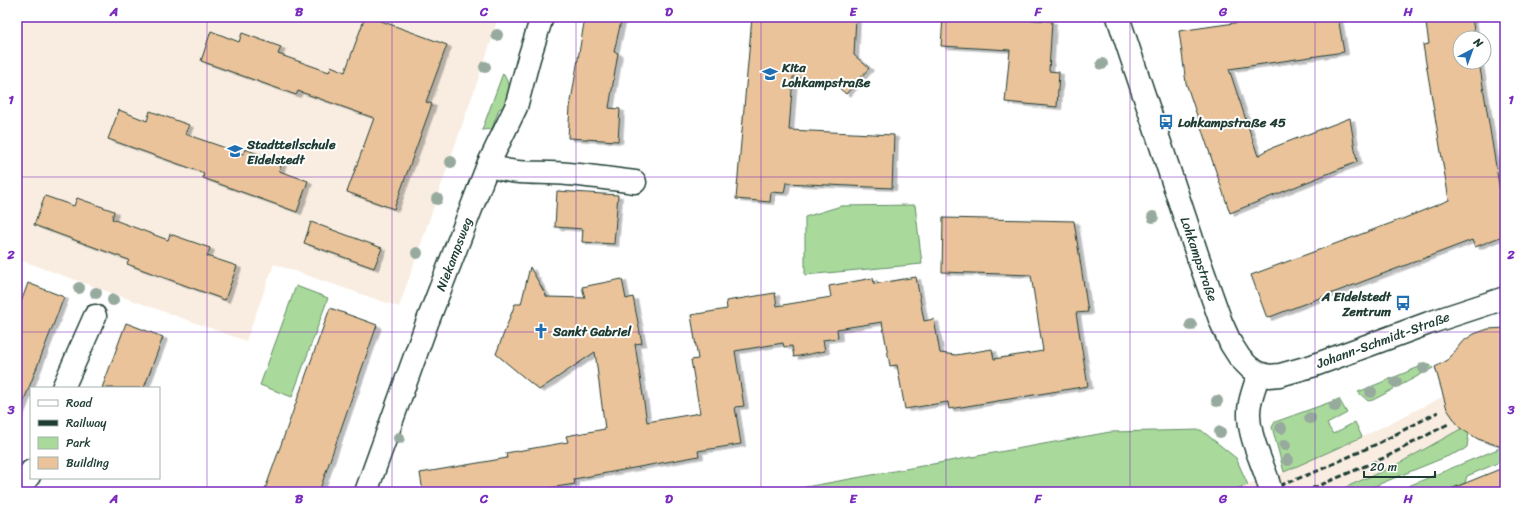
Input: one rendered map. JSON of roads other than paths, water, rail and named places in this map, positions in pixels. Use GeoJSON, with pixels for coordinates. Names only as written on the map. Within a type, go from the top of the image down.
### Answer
{"type":"FeatureCollection","features":[{"type":"Feature","properties":{"kind":"street","name":"Niekampsweg"},"geometry":{"type":"LineString","coordinates":[[366,492],[427,323],[488,165],[516,107],[542,17]]}},
{"type":"Feature","properties":{"kind":"street","name":"Lohkampstraße"},"geometry":{"type":"LineString","coordinates":[[1118,17],[1195,250],[1221,322],[1231,344],[1240,358],[1250,368],[1260,373]]}},
{"type":"Feature","properties":{"kind":"street"},"geometry":{"type":"LineString","coordinates":[[488,165],[515,173],[566,174],[635,182]]}},
{"type":"Feature","properties":{"kind":"street","name":"Johann-Schmidt-Straße"},"geometry":{"type":"LineString","coordinates":[[1260,373],[1269,376],[1280,375],[1312,366],[1429,323],[1505,298]]}},
{"type":"Feature","properties":{"kind":"street"},"geometry":{"type":"LineString","coordinates":[[63,387],[95,316]]}},
{"type":"Feature","properties":{"kind":"street"},"geometry":{"type":"LineString","coordinates":[[1260,373],[1250,404],[1249,417],[1252,436],[1269,485]]}},
{"type":"Feature","properties":{"kind":"street"},"geometry":{"type":"LineString","coordinates":[[17,491],[30,474]]}},
{"type":"Feature","properties":{"kind":"railway"},"geometry":{"type":"LineString","coordinates":[[1263,492],[1320,470],[1379,443],[1438,412]]}},
{"type":"Feature","properties":{"kind":"railway"},"geometry":{"type":"LineString","coordinates":[[1304,492],[1386,457],[1450,423]]}},
{"type":"Feature","properties":{"kind":"place","name":"Kita Lohkampstraße"},"geometry":{"type":"Point","coordinates":[770,74]}},
{"type":"Feature","properties":{"kind":"place","name":"Lohkampstraße 45"},"geometry":{"type":"Point","coordinates":[1166,122]}},
{"type":"Feature","properties":{"kind":"place","name":"Stadtteilschule Eidelstedt"},"geometry":{"type":"Point","coordinates":[235,151]}},
{"type":"Feature","properties":{"kind":"place","name":"A Eidelstedt Zentrum"},"geometry":{"type":"Point","coordinates":[1403,303]}},
{"type":"Feature","properties":{"kind":"place","name":"Sankt Gabriel"},"geometry":{"type":"Point","coordinates":[541,331]}}]}
